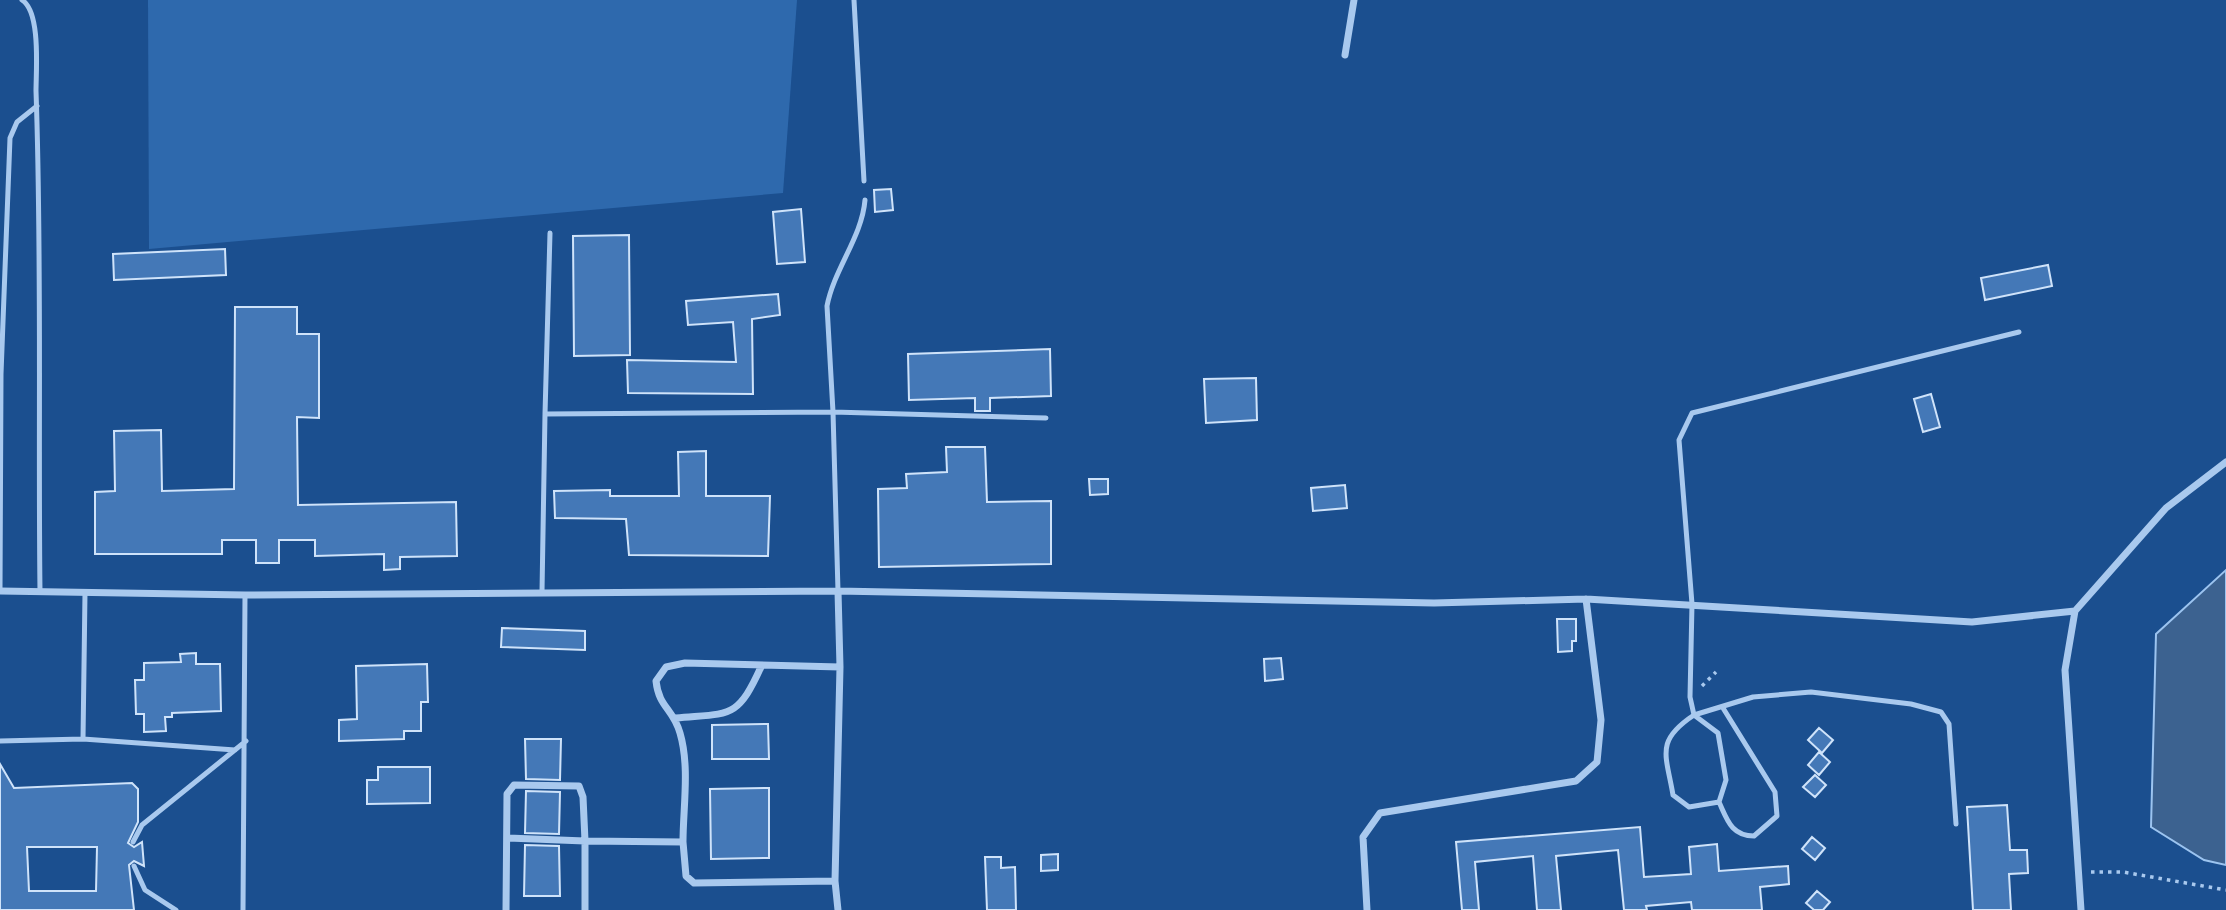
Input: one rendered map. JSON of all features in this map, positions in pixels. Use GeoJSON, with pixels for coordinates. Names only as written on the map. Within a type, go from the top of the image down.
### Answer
{"type":"FeatureCollection","features":[{"type":"Feature","properties":{"kind":"street"},"geometry":{"type":"LineString","coordinates":[[1345,55],[1354,0]]}},
{"type":"Feature","properties":{"kind":"street"},"geometry":{"type":"LineString","coordinates":[[2081,910],[2065,670],[2075,611],[2166,508],[2226,462]]}},
{"type":"Feature","properties":{"kind":"street"},"geometry":{"type":"LineString","coordinates":[[0,591],[244,595],[838,591],[1434,603],[1586,599],[1972,622],[2075,611]]}},
{"type":"Feature","properties":{"kind":"street"},"geometry":{"type":"LineString","coordinates":[[838,591],[840,667],[835,881],[838,910]]}},
{"type":"Feature","properties":{"kind":"street"},"geometry":{"type":"LineString","coordinates":[[1367,910],[1363,837],[1380,813],[1576,781],[1597,762],[1601,720],[1586,599]]}},
{"type":"Feature","properties":{"kind":"street"},"geometry":{"type":"LineString","coordinates":[[835,881],[694,883],[686,876],[682,842],[684,766],[681,737],[676,718],[658,700],[656,681],[666,667],[685,663],[840,667]]}},
{"type":"Feature","properties":{"kind":"street"},"geometry":{"type":"LineString","coordinates":[[676,718],[723,713],[739,706],[761,667]]}},
{"type":"Feature","properties":{"kind":"street"},"geometry":{"type":"LineString","coordinates":[[506,910],[507,794],[514,785],[568,784],[579,786],[583,797],[584,910]]}},
{"type":"Feature","properties":{"kind":"street"},"geometry":{"type":"LineString","coordinates":[[507,838],[682,842]]}},
{"type":"Feature","properties":{"kind":"lane"},"geometry":{"type":"LineString","coordinates":[[22,0],[28,4],[34,19],[37,106],[40,592]]}},
{"type":"Feature","properties":{"kind":"lane"},"geometry":{"type":"LineString","coordinates":[[854,0],[864,181]]}},
{"type":"Feature","properties":{"kind":"lane"},"geometry":{"type":"LineString","coordinates":[[0,591],[0,374],[10,138],[17,122],[37,106]]}},
{"type":"Feature","properties":{"kind":"lane"},"geometry":{"type":"LineString","coordinates":[[838,591],[827,306],[829,292],[862,218],[865,200]]}},
{"type":"Feature","properties":{"kind":"lane"},"geometry":{"type":"LineString","coordinates":[[542,592],[550,233]]}},
{"type":"Feature","properties":{"kind":"lane"},"geometry":{"type":"LineString","coordinates":[[1723,708],[1775,792],[1777,816],[1754,836],[1733,831],[1719,802],[1726,780],[1717,733],[1694,715],[1690,697],[1692,604],[1679,440],[1692,413],[2020,332]]}},
{"type":"Feature","properties":{"kind":"lane"},"geometry":{"type":"LineString","coordinates":[[545,414],[833,412],[1046,418]]}},
{"type":"Feature","properties":{"kind":"lane"},"geometry":{"type":"LineString","coordinates":[[83,739],[85,593]]}},
{"type":"Feature","properties":{"kind":"lane"},"geometry":{"type":"LineString","coordinates":[[243,910],[246,741],[244,595]]}},
{"type":"Feature","properties":{"kind":"lane"},"geometry":{"type":"LineString","coordinates":[[1719,802],[1689,807],[1674,795],[1665,750],[1673,729],[1694,715],[1753,697],[1811,692],[1911,704],[1941,712],[1949,724],[1956,824]]}},
{"type":"Feature","properties":{"kind":"lane"},"geometry":{"type":"LineString","coordinates":[[0,741],[83,739],[235,750]]}},
{"type":"Feature","properties":{"kind":"lane"},"geometry":{"type":"LineString","coordinates":[[133,842],[142,825],[246,741]]}},
{"type":"Feature","properties":{"kind":"lane"},"geometry":{"type":"LineString","coordinates":[[134,866],[145,890],[176,910]]}},
{"type":"Feature","properties":{"kind":"path"},"geometry":{"type":"LineString","coordinates":[[2078,872],[2123,872],[2226,890]]}},
{"type":"Feature","properties":{"kind":"shaded area"},"geometry":{"type":"Polygon","coordinates":[[[148,0],[797,0],[783,193],[149,249],[148,0]]]}},
{"type":"Feature","properties":{"kind":"shaded area"},"geometry":{"type":"Polygon","coordinates":[[[2226,570],[2226,865],[2204,860],[2151,827],[2156,634],[2226,570]]]}},
{"type":"Feature","properties":{"kind":"building"},"geometry":{"type":"Polygon","coordinates":[[[891,189],[893,210],[875,212],[874,190],[891,189]]]}},
{"type":"Feature","properties":{"kind":"building"},"geometry":{"type":"Polygon","coordinates":[[[801,209],[805,262],[777,264],[773,212],[801,209]]]}},
{"type":"Feature","properties":{"kind":"building"},"geometry":{"type":"Polygon","coordinates":[[[629,235],[630,355],[574,356],[573,236],[629,235]]]}},
{"type":"Feature","properties":{"kind":"building"},"geometry":{"type":"Polygon","coordinates":[[[225,249],[226,275],[114,280],[113,254],[225,249]]]}},
{"type":"Feature","properties":{"kind":"building"},"geometry":{"type":"Polygon","coordinates":[[[2048,265],[2052,286],[1985,300],[1981,278],[2048,265]]]}},
{"type":"Feature","properties":{"kind":"building"},"geometry":{"type":"Polygon","coordinates":[[[778,294],[780,315],[752,319],[753,394],[628,393],[627,360],[736,362],[733,322],[688,325],[686,301],[778,294]]]}},
{"type":"Feature","properties":{"kind":"building"},"geometry":{"type":"Polygon","coordinates":[[[235,307],[297,307],[297,334],[319,334],[319,418],[297,417],[298,505],[456,502],[457,556],[400,557],[400,569],[384,570],[384,554],[315,556],[315,540],[279,540],[279,563],[256,563],[256,540],[222,540],[222,554],[95,554],[95,492],[115,491],[114,431],[161,430],[162,491],[234,489],[235,307]]]}},
{"type":"Feature","properties":{"kind":"building"},"geometry":{"type":"Polygon","coordinates":[[[1050,349],[1051,396],[990,398],[990,411],[975,411],[975,398],[909,400],[908,354],[1050,349]]]}},
{"type":"Feature","properties":{"kind":"building"},"geometry":{"type":"Polygon","coordinates":[[[1256,378],[1257,420],[1206,423],[1204,379],[1256,378]]]}},
{"type":"Feature","properties":{"kind":"building"},"geometry":{"type":"Polygon","coordinates":[[[1931,394],[1940,427],[1923,432],[1914,399],[1931,394]]]}},
{"type":"Feature","properties":{"kind":"building"},"geometry":{"type":"Polygon","coordinates":[[[946,447],[985,447],[987,502],[1051,501],[1051,564],[879,567],[878,489],[907,488],[906,474],[947,472],[946,447]]]}},
{"type":"Feature","properties":{"kind":"building"},"geometry":{"type":"Polygon","coordinates":[[[706,451],[706,496],[770,496],[768,556],[629,555],[626,519],[555,518],[554,491],[610,490],[610,496],[679,496],[678,452],[706,451]]]}},
{"type":"Feature","properties":{"kind":"building"},"geometry":{"type":"Polygon","coordinates":[[[1089,479],[1108,479],[1108,494],[1090,495],[1089,479]]]}},
{"type":"Feature","properties":{"kind":"building"},"geometry":{"type":"Polygon","coordinates":[[[1345,485],[1347,508],[1313,511],[1311,488],[1345,485]]]}},
{"type":"Feature","properties":{"kind":"building"},"geometry":{"type":"Polygon","coordinates":[[[1557,619],[1576,619],[1576,641],[1572,641],[1572,651],[1558,652],[1557,619]]]}},
{"type":"Feature","properties":{"kind":"building"},"geometry":{"type":"Polygon","coordinates":[[[502,628],[585,631],[585,650],[501,647],[502,628]]]}},
{"type":"Feature","properties":{"kind":"building"},"geometry":{"type":"Polygon","coordinates":[[[196,653],[196,664],[220,664],[221,711],[172,713],[172,717],[165,717],[166,731],[144,732],[144,714],[136,714],[135,680],[144,680],[144,663],[181,662],[180,654],[196,653]]]}},
{"type":"Feature","properties":{"kind":"building"},"geometry":{"type":"Polygon","coordinates":[[[1281,658],[1283,679],[1265,681],[1264,659],[1281,658]]]}},
{"type":"Feature","properties":{"kind":"building"},"geometry":{"type":"Polygon","coordinates":[[[427,664],[428,702],[421,702],[421,731],[404,731],[404,739],[339,741],[339,720],[357,719],[356,666],[427,664]]]}},
{"type":"Feature","properties":{"kind":"building"},"geometry":{"type":"Polygon","coordinates":[[[768,724],[769,759],[712,759],[712,725],[768,724]]]}},
{"type":"Feature","properties":{"kind":"building"},"geometry":{"type":"Polygon","coordinates":[[[1819,728],[1833,740],[1822,753],[1808,740],[1819,728]]]}},
{"type":"Feature","properties":{"kind":"building"},"geometry":{"type":"Polygon","coordinates":[[[525,739],[561,739],[560,780],[526,779],[525,739]]]}},
{"type":"Feature","properties":{"kind":"building"},"geometry":{"type":"Polygon","coordinates":[[[1819,752],[1830,762],[1819,775],[1808,765],[1819,752]]]}},
{"type":"Feature","properties":{"kind":"building"},"geometry":{"type":"Polygon","coordinates":[[[0,764],[14,788],[132,783],[138,789],[138,822],[128,843],[134,847],[142,842],[144,866],[134,861],[129,865],[134,910],[0,910],[0,764]],[[27,847],[29,891],[96,891],[97,847],[27,847]]]}},
{"type":"Feature","properties":{"kind":"building"},"geometry":{"type":"Polygon","coordinates":[[[378,767],[430,767],[430,803],[367,804],[367,780],[378,780],[378,767]]]}},
{"type":"Feature","properties":{"kind":"building"},"geometry":{"type":"Polygon","coordinates":[[[1815,775],[1826,785],[1815,797],[1803,787],[1815,775]]]}},
{"type":"Feature","properties":{"kind":"building"},"geometry":{"type":"Polygon","coordinates":[[[769,788],[769,858],[711,859],[710,789],[769,788]]]}},
{"type":"Feature","properties":{"kind":"building"},"geometry":{"type":"Polygon","coordinates":[[[526,791],[560,792],[559,834],[525,833],[526,791]]]}},
{"type":"Feature","properties":{"kind":"building"},"geometry":{"type":"Polygon","coordinates":[[[2007,805],[2010,850],[2027,850],[2028,873],[2009,874],[2011,910],[1973,910],[1967,807],[2007,805]]]}},
{"type":"Feature","properties":{"kind":"building"},"geometry":{"type":"Polygon","coordinates":[[[1640,827],[1644,877],[1691,874],[1689,847],[1717,844],[1719,871],[1788,866],[1789,884],[1760,887],[1762,910],[1692,910],[1691,902],[1646,906],[1647,910],[1624,910],[1618,850],[1556,856],[1561,910],[1537,910],[1533,856],[1475,862],[1479,910],[1462,910],[1456,842],[1640,827]]]}},
{"type":"Feature","properties":{"kind":"building"},"geometry":{"type":"Polygon","coordinates":[[[1812,837],[1825,848],[1815,860],[1802,849],[1812,837]]]}},
{"type":"Feature","properties":{"kind":"building"},"geometry":{"type":"Polygon","coordinates":[[[525,845],[559,846],[560,896],[524,896],[525,845]]]}},
{"type":"Feature","properties":{"kind":"building"},"geometry":{"type":"Polygon","coordinates":[[[1058,854],[1058,870],[1041,871],[1041,855],[1058,854]]]}},
{"type":"Feature","properties":{"kind":"building"},"geometry":{"type":"Polygon","coordinates":[[[985,857],[1001,857],[1001,868],[1015,867],[1016,910],[987,910],[985,857]]]}},
{"type":"Feature","properties":{"kind":"building"},"geometry":{"type":"Polygon","coordinates":[[[1817,891],[1830,902],[1823,910],[1814,910],[1806,903],[1817,891]]]}}]}
